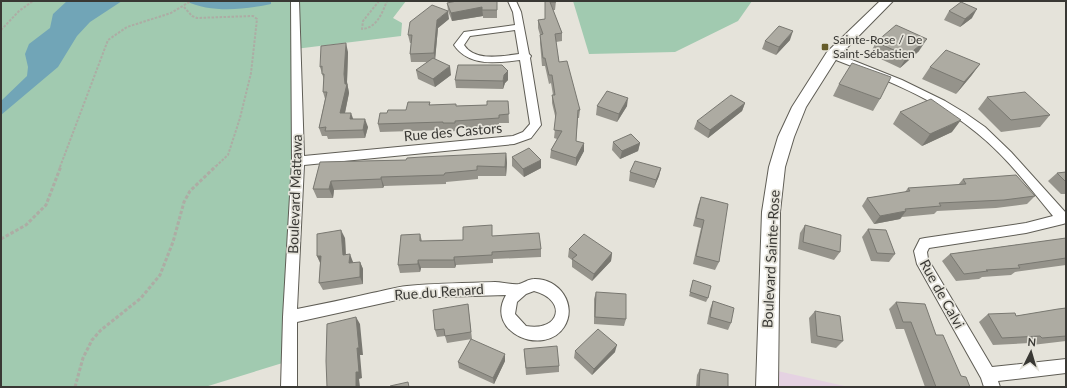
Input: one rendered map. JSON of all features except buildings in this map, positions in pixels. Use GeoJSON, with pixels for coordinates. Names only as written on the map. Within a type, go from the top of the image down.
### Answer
{"type":"FeatureCollection","features":[{"type":"Feature","properties":{"kind":"street","name":"Boulevard Mattawa"},"geometry":{"type":"LineString","coordinates":[[289,387],[290,317],[298,161],[294,1]]}},
{"type":"Feature","properties":{"kind":"street","name":"Rue des Castors"},"geometry":{"type":"LineString","coordinates":[[298,161],[514,140],[528,135],[536,124],[518,12],[512,1]]}},
{"type":"Feature","properties":{"kind":"street","name":"Boulevard Sainte-Rose"},"geometry":{"type":"LineString","coordinates":[[767,387],[770,212],[777,167],[786,137],[799,107],[832,55],[887,1]]}},
{"type":"Feature","properties":{"kind":"street"},"geometry":{"type":"LineString","coordinates":[[520,27],[467,34],[459,45],[462,52],[467,55],[488,60],[526,56]]}},
{"type":"Feature","properties":{"kind":"street"},"geometry":{"type":"LineString","coordinates":[[832,55],[908,86],[958,113],[999,146],[1064,218]]}},
{"type":"Feature","properties":{"kind":"street","name":"Rue de Calvi"},"geometry":{"type":"LineString","coordinates":[[990,381],[922,260],[920,251],[925,243],[1026,228],[1064,218]]}},
{"type":"Feature","properties":{"kind":"street","name":"Rue du Renard"},"geometry":{"type":"LineString","coordinates":[[290,317],[406,292],[497,288],[518,290]]}},
{"type":"Feature","properties":{"kind":"street"},"geometry":{"type":"LineString","coordinates":[[990,381],[1066,366]]}},
{"type":"Feature","properties":{"kind":"path"},"geometry":{"type":"LineString","coordinates":[[1,30],[19,11],[33,1]]}},
{"type":"Feature","properties":{"kind":"path"},"geometry":{"type":"LineString","coordinates":[[1,239],[26,225],[46,205],[108,40],[122,28],[184,7],[191,1]]}},
{"type":"Feature","properties":{"kind":"path"},"geometry":{"type":"LineString","coordinates":[[379,1],[363,21],[362,29],[371,27],[376,22],[387,1]]}},
{"type":"Feature","properties":{"kind":"path"},"geometry":{"type":"LineString","coordinates":[[75,387],[83,358],[92,340],[101,330],[141,298],[160,276],[173,242],[184,202],[190,191],[228,155],[240,118],[251,73],[254,35],[258,19],[253,16],[197,18],[192,16],[184,7]]}},
{"type":"Feature","properties":{"kind":"shaded area"},"geometry":{"type":"Polygon","coordinates":[[[773,370],[849,387],[773,387],[773,370]]]}},
{"type":"Feature","properties":{"kind":"green space"},"geometry":{"type":"Polygon","coordinates":[[[1,1],[406,1],[393,18],[402,23],[401,36],[295,49],[289,361],[205,387],[1,387],[1,1]]]}},
{"type":"Feature","properties":{"kind":"green space"},"geometry":{"type":"Polygon","coordinates":[[[573,1],[752,1],[738,21],[675,52],[589,54],[573,1]]]}},
{"type":"Feature","properties":{"kind":"water"},"geometry":{"type":"Polygon","coordinates":[[[67,1],[122,1],[90,22],[77,36],[58,67],[1,115],[1,101],[27,76],[28,67],[25,54],[29,44],[50,28],[53,14],[67,1]]]}},
{"type":"Feature","properties":{"kind":"water"},"geometry":{"type":"Polygon","coordinates":[[[185,1],[269,1],[271,4],[238,9],[216,9],[195,5],[185,1]]]}},
{"type":"Feature","properties":{"kind":"place","name":"Sainte-Rose / De Saint-Sébastien"},"geometry":{"type":"Point","coordinates":[825,47]}}]}
